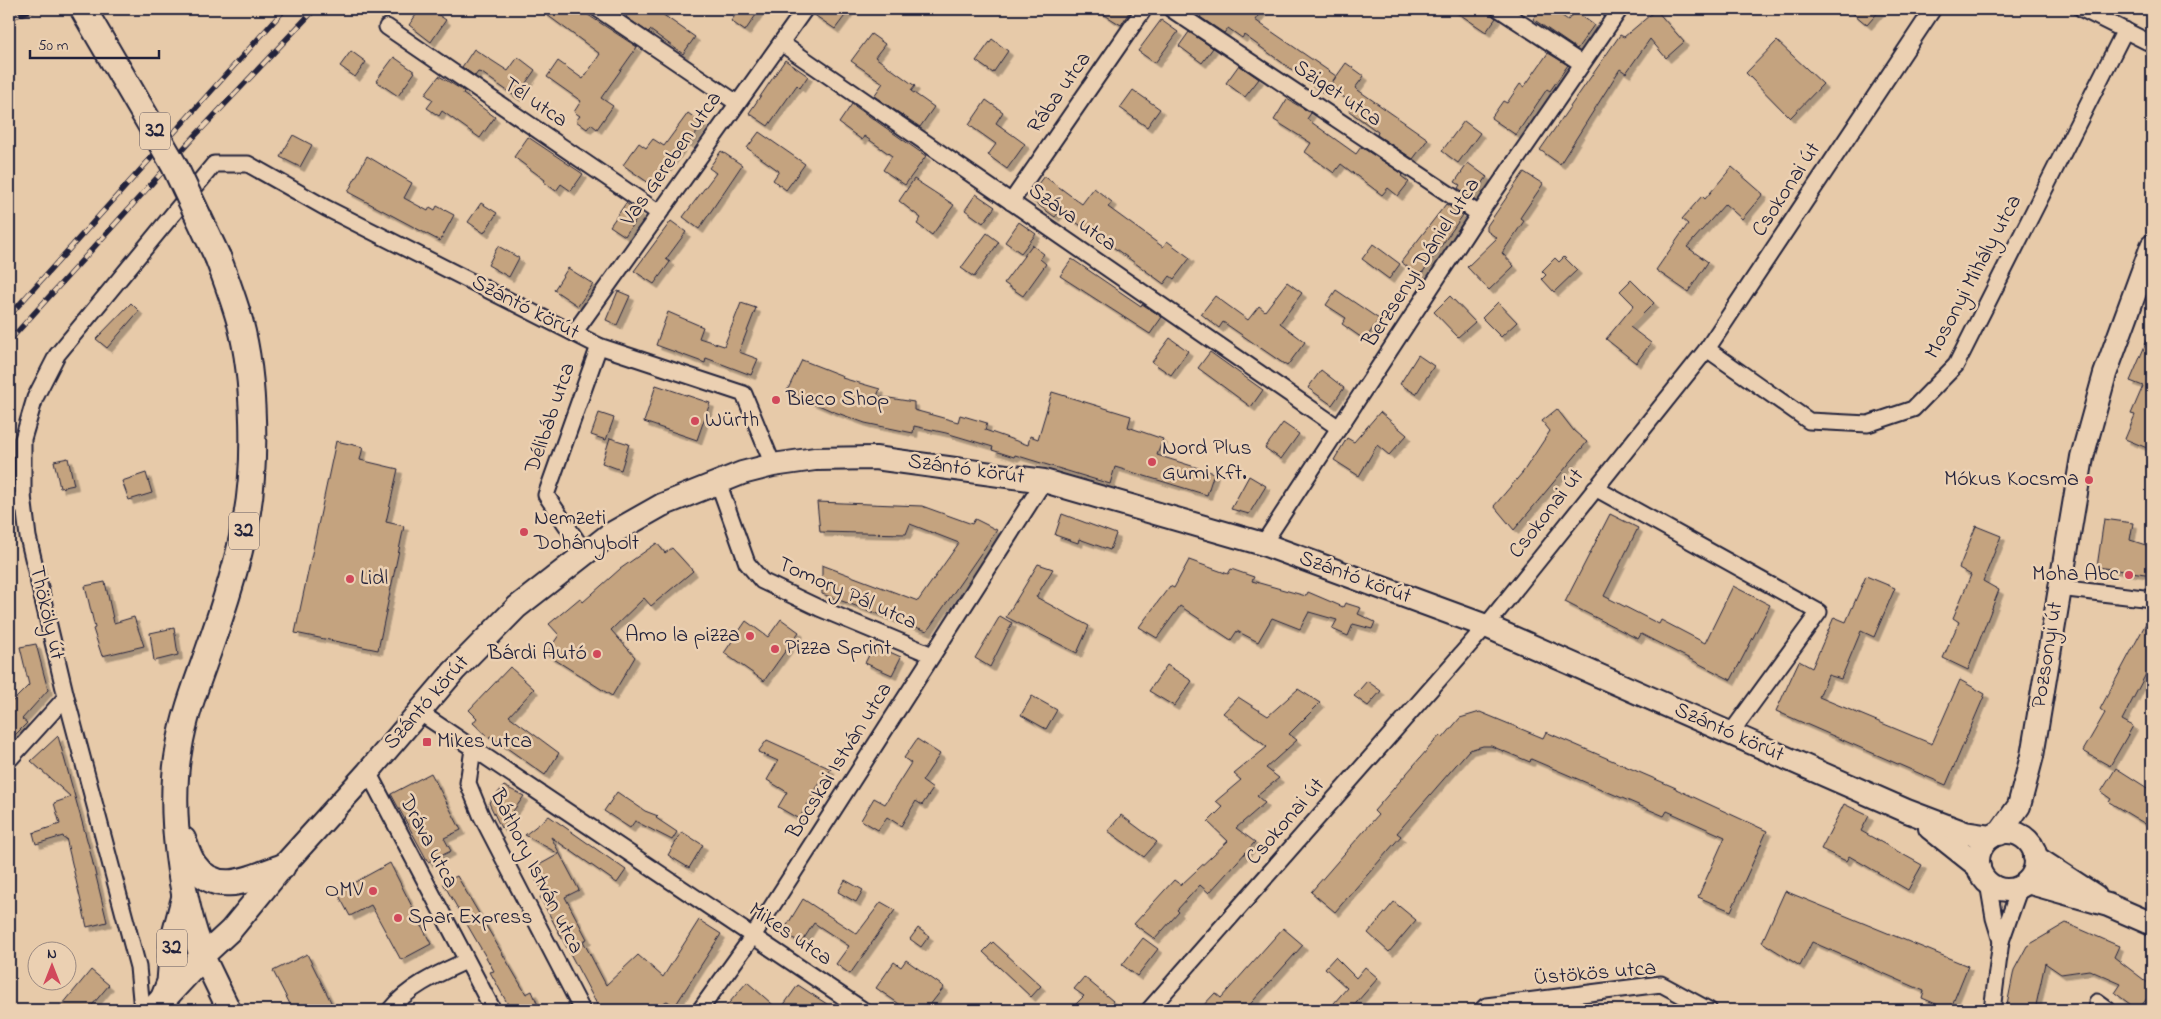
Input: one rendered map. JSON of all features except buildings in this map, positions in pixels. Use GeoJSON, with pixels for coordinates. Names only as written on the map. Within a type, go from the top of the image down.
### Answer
{"type":"FeatureCollection","features":[{"type":"Feature","properties":{"kind":"main road","name":"32"},"geometry":{"type":"LineString","coordinates":[[83,9],[174,165],[218,258],[240,324],[253,422],[251,475],[246,523],[236,567],[192,697],[179,748],[175,774],[176,827],[185,898],[193,932],[203,956],[159,1004]]}},
{"type":"Feature","properties":{"kind":"main road"},"geometry":{"type":"LineString","coordinates":[[176,827],[194,866],[207,878],[222,884],[233,884],[282,868]]}},
{"type":"Feature","properties":{"kind":"main road","name":"32"},"geometry":{"type":"LineString","coordinates":[[159,1004],[170,982],[173,942],[185,898]]}},
{"type":"Feature","properties":{"kind":"street"},"geometry":{"type":"LineString","coordinates":[[598,9],[737,103]]}},
{"type":"Feature","properties":{"kind":"street","name":"Vas Gereben utca"},"geometry":{"type":"LineString","coordinates":[[574,333],[804,9]]}},
{"type":"Feature","properties":{"kind":"street","name":"Rába utca"},"geometry":{"type":"LineString","coordinates":[[1011,202],[1144,9]]}},
{"type":"Feature","properties":{"kind":"street","name":"Sziget utca"},"geometry":{"type":"LineString","coordinates":[[1171,9],[1479,214]]}},
{"type":"Feature","properties":{"kind":"street"},"geometry":{"type":"LineString","coordinates":[[1499,9],[1581,63]]}},
{"type":"Feature","properties":{"kind":"street","name":"Berzsenyi Dániel utca"},"geometry":{"type":"LineString","coordinates":[[1263,544],[1479,214],[1581,63],[1620,9]]}},
{"type":"Feature","properties":{"kind":"street","name":"Csokonai út"},"geometry":{"type":"LineString","coordinates":[[1149,1010],[1486,626],[1706,348],[1932,9]]}},
{"type":"Feature","properties":{"kind":"street"},"geometry":{"type":"LineString","coordinates":[[2082,9],[2152,44]]}},
{"type":"Feature","properties":{"kind":"street","name":"Tél utca"},"geometry":{"type":"LineString","coordinates":[[387,27],[659,214]]}},
{"type":"Feature","properties":{"kind":"street","name":"Mosonyi Mihály utca"},"geometry":{"type":"LineString","coordinates":[[1706,348],[1809,421],[1868,424],[1913,409],[1956,364],[2125,30]]}},
{"type":"Feature","properties":{"kind":"street","name":"Száva utca"},"geometry":{"type":"LineString","coordinates":[[781,43],[1339,428]]}},
{"type":"Feature","properties":{"kind":"street","name":"Thököly út"},"geometry":{"type":"LineString","coordinates":[[142,1010],[138,967],[66,697],[28,537],[23,496],[24,439],[35,398],[57,355],[214,164],[248,164]]}},
{"type":"Feature","properties":{"kind":"street","name":"Szántó körút"},"geometry":{"type":"LineString","coordinates":[[248,164],[326,208],[599,346],[744,394],[773,465]]}},
{"type":"Feature","properties":{"kind":"street","name":"Pozsonyi út"},"geometry":{"type":"LineString","coordinates":[[1995,836],[2019,806],[2032,756],[2082,457],[2105,374],[2152,246]]}},
{"type":"Feature","properties":{"kind":"street","name":"Délibáb utca"},"geometry":{"type":"LineString","coordinates":[[585,554],[546,495],[599,346]]}},
{"type":"Feature","properties":{"kind":"street","name":"Szántó körút"},"geometry":{"type":"LineString","coordinates":[[203,956],[231,930],[282,868],[368,772],[454,671],[517,607],[609,536],[662,505],[718,482],[773,465],[815,459],[875,458],[1044,481],[1263,544],[1486,626],[1907,811],[1965,833],[1995,836]]}},
{"type":"Feature","properties":{"kind":"street","name":"Bocskai István utca"},"geometry":{"type":"LineString","coordinates":[[700,1010],[753,936],[1044,481]]}},
{"type":"Feature","properties":{"kind":"street","name":"Tomory Pál utca"},"geometry":{"type":"LineString","coordinates":[[718,482],[747,563],[762,580],[819,608],[932,655]]}},
{"type":"Feature","properties":{"kind":"street"},"geometry":{"type":"LineString","coordinates":[[1595,488],[1819,612],[1730,734]]}},
{"type":"Feature","properties":{"kind":"street"},"geometry":{"type":"LineString","coordinates":[[9,510],[23,496]]}},
{"type":"Feature","properties":{"kind":"street"},"geometry":{"type":"LineString","coordinates":[[2059,588],[2152,599]]}},
{"type":"Feature","properties":{"kind":"street"},"geometry":{"type":"LineString","coordinates":[[9,760],[66,697]]}},
{"type":"Feature","properties":{"kind":"street","name":"Mikes utca"},"geometry":{"type":"LineString","coordinates":[[419,712],[863,1010]]}},
{"type":"Feature","properties":{"kind":"street","name":"Báthory István utca"},"geometry":{"type":"LineString","coordinates":[[473,749],[468,783],[481,815],[582,1010]]}},
{"type":"Feature","properties":{"kind":"street","name":"Dráva utca"},"geometry":{"type":"LineString","coordinates":[[368,772],[466,961],[494,1010]]}},
{"type":"Feature","properties":{"kind":"street"},"geometry":{"type":"LineString","coordinates":[[1992,1010],[2002,941],[2024,884],[2035,868],[2034,852],[2019,806]]}},
{"type":"Feature","properties":{"kind":"street"},"geometry":{"type":"LineString","coordinates":[[2019,806],[2066,876]]}},
{"type":"Feature","properties":{"kind":"street","name":"Szántó körút"},"geometry":{"type":"LineString","coordinates":[[1907,811],[1983,875]]}},
{"type":"Feature","properties":{"kind":"street"},"geometry":{"type":"LineString","coordinates":[[2002,941],[1983,875],[1980,850],[1995,836],[2015,834],[2025,839],[2034,852],[2108,905]]}},
{"type":"Feature","properties":{"kind":"street"},"geometry":{"type":"LineString","coordinates":[[1983,875],[2004,890],[2024,884],[2108,905],[2152,924]]}},
{"type":"Feature","properties":{"kind":"street"},"geometry":{"type":"LineString","coordinates":[[203,956],[229,1010]]}},
{"type":"Feature","properties":{"kind":"street"},"geometry":{"type":"LineString","coordinates":[[390,1010],[423,982],[466,961]]}},
{"type":"Feature","properties":{"kind":"street","name":"Üstökös utca"},"geometry":{"type":"LineString","coordinates":[[1482,1010],[1486,1006],[1661,984],[1709,1010]]}},
{"type":"Feature","properties":{"kind":"railway"},"geometry":{"type":"LineString","coordinates":[[9,18],[36,9]]}},
{"type":"Feature","properties":{"kind":"railway"},"geometry":{"type":"LineString","coordinates":[[9,316],[285,9]]}},
{"type":"Feature","properties":{"kind":"railway"},"geometry":{"type":"LineString","coordinates":[[9,341],[193,138],[315,9]]}},
{"type":"Feature","properties":{"kind":"place","name":"Bieco Shop"},"geometry":{"type":"Point","coordinates":[776,400]}},
{"type":"Feature","properties":{"kind":"place","name":"Würth"},"geometry":{"type":"Point","coordinates":[695,421]}},
{"type":"Feature","properties":{"kind":"place","name":"Nord Plus Gumi Kft."},"geometry":{"type":"Point","coordinates":[1152,462]}},
{"type":"Feature","properties":{"kind":"place","name":"Mókus Kocsma"},"geometry":{"type":"Point","coordinates":[2089,480]}},
{"type":"Feature","properties":{"kind":"place","name":"Nemzeti Dohánybolt"},"geometry":{"type":"Point","coordinates":[524,532]}},
{"type":"Feature","properties":{"kind":"place","name":"Moha Abc"},"geometry":{"type":"Point","coordinates":[2129,575]}},
{"type":"Feature","properties":{"kind":"place","name":"Lidl"},"geometry":{"type":"Point","coordinates":[350,579]}},
{"type":"Feature","properties":{"kind":"place","name":"Amo la pizza"},"geometry":{"type":"Point","coordinates":[750,636]}},
{"type":"Feature","properties":{"kind":"place","name":"Pizza Sprint"},"geometry":{"type":"Point","coordinates":[775,649]}},
{"type":"Feature","properties":{"kind":"place","name":"Bárdi Autó"},"geometry":{"type":"Point","coordinates":[597,654]}},
{"type":"Feature","properties":{"kind":"place","name":"Mikes utca"},"geometry":{"type":"Point","coordinates":[427,742]}},
{"type":"Feature","properties":{"kind":"place","name":"OMV"},"geometry":{"type":"Point","coordinates":[373,891]}},
{"type":"Feature","properties":{"kind":"place","name":"Spar Express"},"geometry":{"type":"Point","coordinates":[398,918]}}]}
